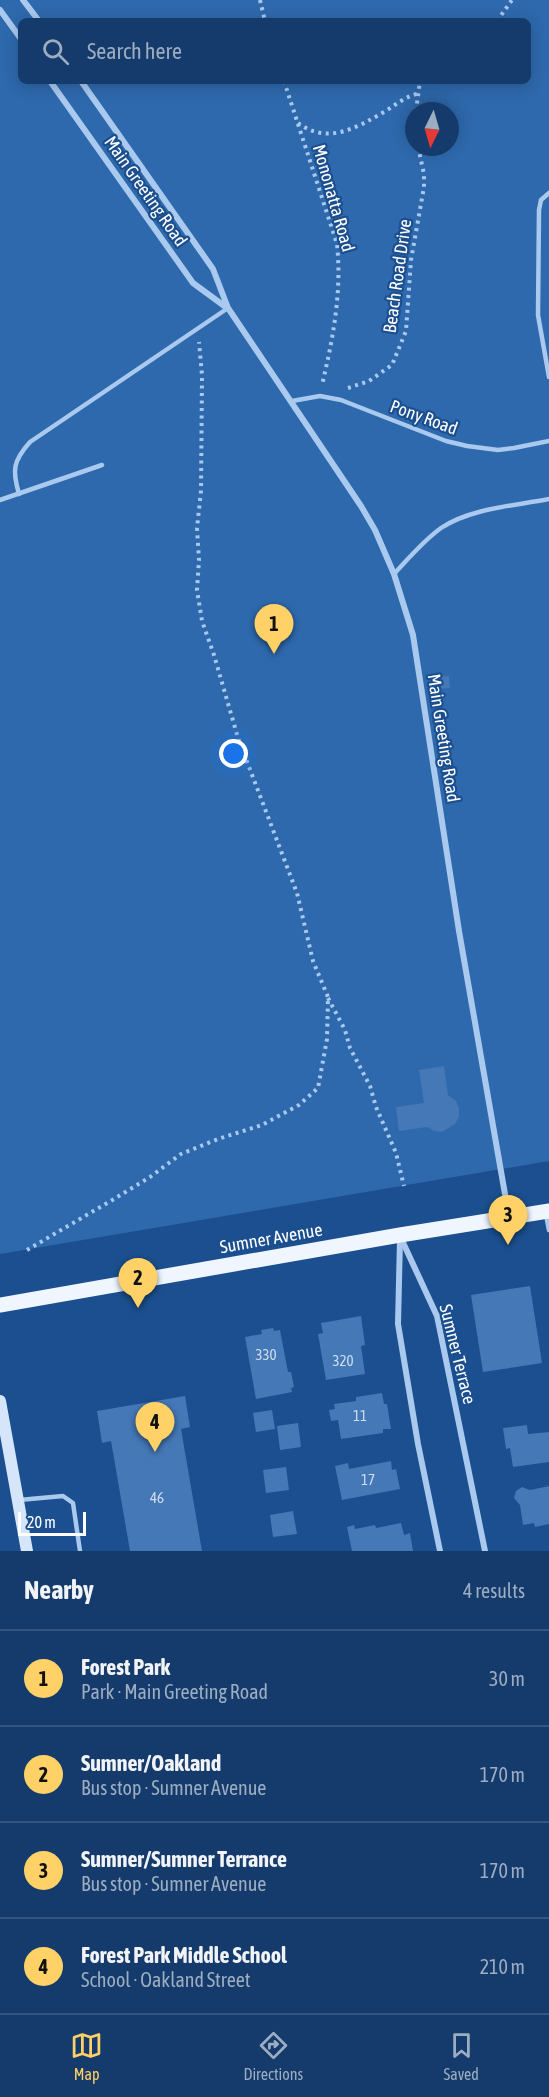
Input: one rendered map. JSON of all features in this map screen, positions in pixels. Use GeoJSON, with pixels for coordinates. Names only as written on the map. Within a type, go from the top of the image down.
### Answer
{"type":"FeatureCollection","features":[{"type":"Feature","properties":{"kind":"main road","name":"Sumner Avenue"},"geometry":{"type":"LineString","coordinates":[[0,1305],[547,1211]]}},
{"type":"Feature","properties":{"kind":"main road"},"geometry":{"type":"LineString","coordinates":[[0,1401],[27,1551]]}},
{"type":"Feature","properties":{"kind":"street"},"geometry":{"type":"LineString","coordinates":[[23,0],[37,18]]}},
{"type":"Feature","properties":{"kind":"street"},"geometry":{"type":"LineString","coordinates":[[0,10],[18,35]]}},
{"type":"Feature","properties":{"kind":"street","name":"Main Greeting Road"},"geometry":{"type":"LineString","coordinates":[[52,84],[194,283],[228,308]]}},
{"type":"Feature","properties":{"kind":"street","name":"Main Greeting Road"},"geometry":{"type":"LineString","coordinates":[[83,84],[213,269],[228,308],[361,507],[375,530],[394,574],[413,634],[459,931],[509,1218]]}},
{"type":"Feature","properties":{"kind":"street"},"geometry":{"type":"LineString","coordinates":[[400,1235],[398,1324],[418,1444],[440,1551]]}},
{"type":"Feature","properties":{"kind":"street","name":"Sumner Terrace"},"geometry":{"type":"LineString","coordinates":[[400,1235],[438,1316],[485,1551]]}},
{"type":"Feature","properties":{"kind":"lane"},"geometry":{"type":"LineString","coordinates":[[549,193],[541,200],[539,210],[537,298],[549,377]]}},
{"type":"Feature","properties":{"kind":"lane"},"geometry":{"type":"LineString","coordinates":[[19,494],[14,473],[15,466],[17,458],[30,442],[228,308]]}},
{"type":"Feature","properties":{"kind":"lane","name":"Pony Road"},"geometry":{"type":"LineString","coordinates":[[292,401],[320,396],[340,400],[467,447],[498,450],[549,441]]}},
{"type":"Feature","properties":{"kind":"lane"},"geometry":{"type":"LineString","coordinates":[[0,500],[102,465]]}},
{"type":"Feature","properties":{"kind":"lane"},"geometry":{"type":"LineString","coordinates":[[394,574],[442,527],[460,518],[549,499]]}},
{"type":"Feature","properties":{"kind":"lane"},"geometry":{"type":"LineString","coordinates":[[547,1211],[549,1230]]}},
{"type":"Feature","properties":{"kind":"lane"},"geometry":{"type":"LineString","coordinates":[[18,1500],[63,1496],[73,1503],[80,1551]]}},
{"type":"Feature","properties":{"kind":"path"},"geometry":{"type":"LineString","coordinates":[[260,0],[264,18]]}},
{"type":"Feature","properties":{"kind":"path"},"geometry":{"type":"LineString","coordinates":[[499,18],[512,0]]}},
{"type":"Feature","properties":{"kind":"path","name":"Mononatta Road"},"geometry":{"type":"LineString","coordinates":[[285,84],[337,244],[338,301],[320,396]]}},
{"type":"Feature","properties":{"kind":"path"},"geometry":{"type":"LineString","coordinates":[[417,102],[419,84]]}},
{"type":"Feature","properties":{"kind":"path"},"geometry":{"type":"LineString","coordinates":[[298,122],[306,129],[326,135],[336,134],[385,111],[407,96],[417,94]]}},
{"type":"Feature","properties":{"kind":"path","name":"Beach Road Drive"},"geometry":{"type":"LineString","coordinates":[[320,396],[369,381],[392,365],[406,332],[411,260],[424,187],[420,156]]}},
{"type":"Feature","properties":{"kind":"path"},"geometry":{"type":"LineString","coordinates":[[196,329],[202,375],[201,491],[197,528],[199,560],[197,590],[202,621],[238,738],[297,893],[313,961],[345,1030],[350,1048],[370,1086],[376,1107],[396,1154],[404,1186]]}},
{"type":"Feature","properties":{"kind":"path"},"geometry":{"type":"LineString","coordinates":[[27,1250],[123,1194],[181,1155],[218,1139],[262,1125],[299,1105],[318,1088],[327,1039],[328,997]]}},
{"type":"Feature","properties":{"kind":"shaded area"},"geometry":{"type":"Polygon","coordinates":[[[0,0],[549,0],[549,1161],[0,1254],[0,0]]]}},
{"type":"Feature","properties":{"kind":"building"},"geometry":{"type":"Polygon","coordinates":[[[449,676],[450,688],[437,689],[435,677],[449,676]]]}},
{"type":"Feature","properties":{"kind":"building"},"geometry":{"type":"Polygon","coordinates":[[[444,1066],[448,1095],[456,1101],[459,1109],[459,1117],[455,1124],[442,1132],[427,1127],[399,1131],[396,1107],[424,1103],[419,1070],[444,1066]]]}},
{"type":"Feature","properties":{"kind":"building"},"geometry":{"type":"Polygon","coordinates":[[[530,1286],[542,1363],[483,1372],[471,1295],[530,1286]]]}},
{"type":"Feature","properties":{"kind":"building"},"geometry":{"type":"Polygon","coordinates":[[[361,1316],[365,1345],[361,1346],[365,1374],[326,1380],[318,1334],[323,1333],[321,1323],[361,1316]]]}},
{"type":"Feature","properties":{"kind":"building"},"geometry":{"type":"Polygon","coordinates":[[[273,1328],[274,1331],[280,1330],[288,1372],[291,1372],[294,1387],[291,1388],[292,1392],[256,1399],[245,1337],[262,1334],[261,1330],[273,1328]]]}},
{"type":"Feature","properties":{"kind":"building"},"geometry":{"type":"Polygon","coordinates":[[[382,1393],[384,1404],[387,1404],[391,1429],[383,1429],[383,1433],[341,1439],[338,1420],[331,1421],[329,1410],[335,1409],[334,1404],[356,1401],[356,1397],[382,1393]]]}},
{"type":"Feature","properties":{"kind":"building"},"geometry":{"type":"Polygon","coordinates":[[[185,1396],[190,1427],[181,1429],[202,1551],[130,1551],[111,1441],[102,1443],[97,1411],[185,1396]]]}},
{"type":"Feature","properties":{"kind":"building"},"geometry":{"type":"Polygon","coordinates":[[[272,1410],[275,1429],[256,1432],[253,1413],[272,1410]]]}},
{"type":"Feature","properties":{"kind":"building"},"geometry":{"type":"Polygon","coordinates":[[[298,1423],[301,1447],[280,1450],[277,1426],[298,1423]]]}},
{"type":"Feature","properties":{"kind":"building"},"geometry":{"type":"Polygon","coordinates":[[[527,1425],[528,1434],[549,1432],[549,1462],[513,1467],[510,1448],[506,1449],[503,1428],[527,1425]]]}},
{"type":"Feature","properties":{"kind":"building"},"geometry":{"type":"Polygon","coordinates":[[[391,1461],[392,1470],[396,1469],[400,1489],[342,1500],[335,1466],[348,1463],[349,1469],[391,1461]]]}},
{"type":"Feature","properties":{"kind":"building"},"geometry":{"type":"Polygon","coordinates":[[[286,1467],[289,1490],[266,1493],[263,1470],[286,1467]]]}},
{"type":"Feature","properties":{"kind":"building"},"geometry":{"type":"Polygon","coordinates":[[[549,1486],[549,1524],[535,1527],[534,1523],[523,1525],[520,1505],[514,1498],[516,1491],[522,1487],[530,1490],[549,1486]]]}},
{"type":"Feature","properties":{"kind":"building"},"geometry":{"type":"Polygon","coordinates":[[[293,1511],[297,1534],[273,1537],[270,1515],[293,1511]]]}},
{"type":"Feature","properties":{"kind":"building"},"geometry":{"type":"Polygon","coordinates":[[[401,1523],[404,1535],[410,1533],[413,1551],[352,1551],[347,1527],[354,1525],[355,1529],[375,1525],[376,1528],[401,1523]]]}},
{"type":"Feature","properties":{"kind":"place","name":"Forest Park"},"geometry":{"type":"Point","coordinates":[274,654]}},
{"type":"Feature","properties":{"kind":"place","name":"Sumner/Sumner Terrance"},"geometry":{"type":"Point","coordinates":[508,1245]}},
{"type":"Feature","properties":{"kind":"place","name":"Sumner/Oakland"},"geometry":{"type":"Point","coordinates":[138,1308]}},
{"type":"Feature","properties":{"kind":"place","name":"Forest Park Middle School"},"geometry":{"type":"Point","coordinates":[155,1452]}}]}
